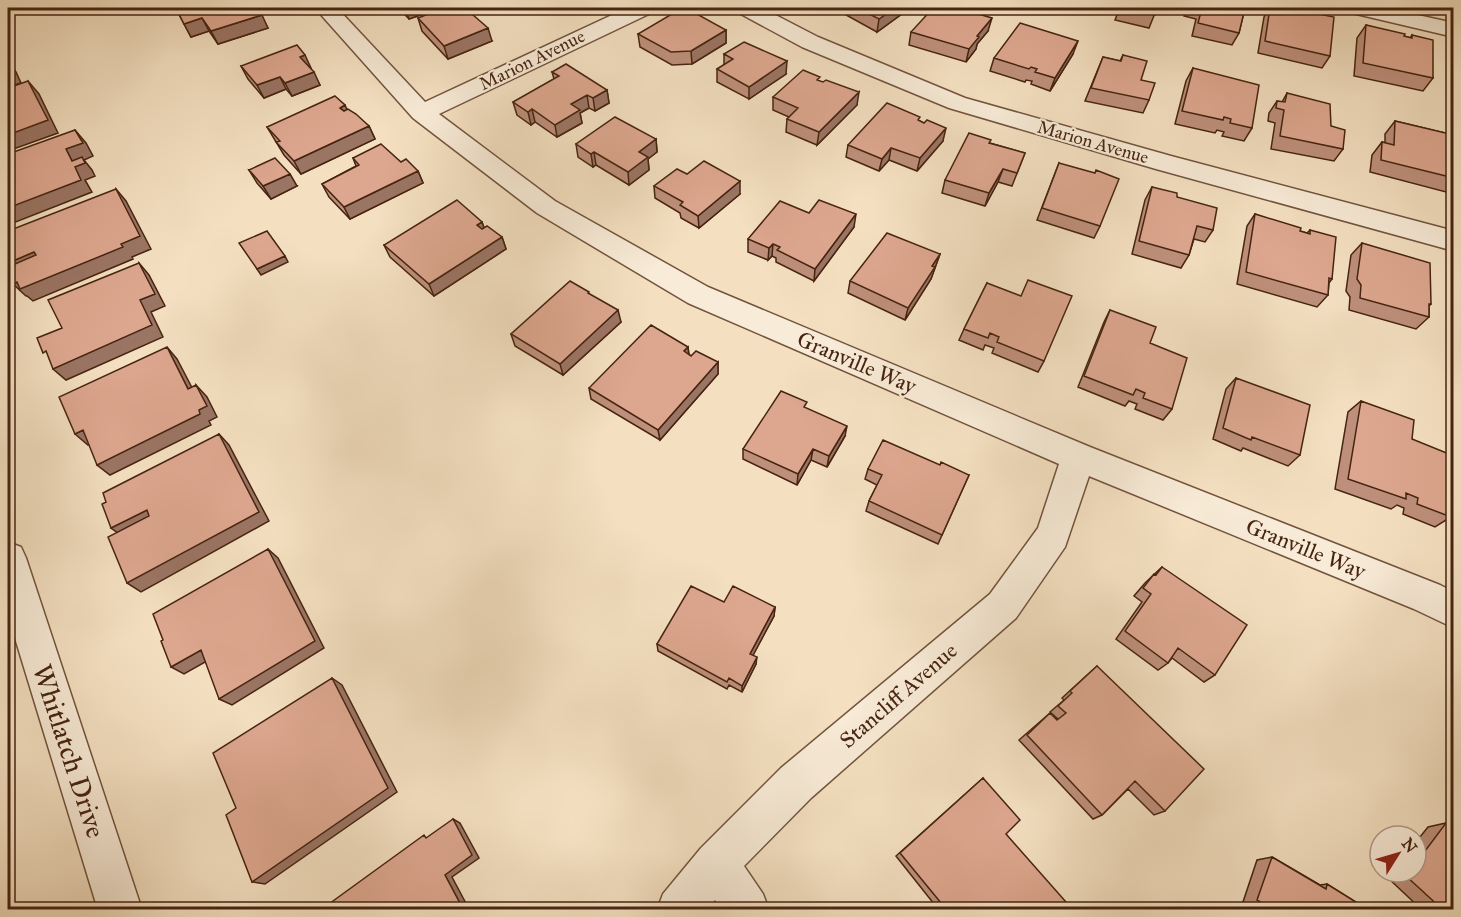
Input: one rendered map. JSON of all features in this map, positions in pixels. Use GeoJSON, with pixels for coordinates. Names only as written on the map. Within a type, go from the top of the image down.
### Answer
{"type":"FeatureCollection","features":[{"type":"Feature","properties":{"kind":"street","name":"Granville Way"},"geometry":{"type":"LineString","coordinates":[[326,8],[422,113],[546,207],[698,295],[1078,457],[1427,597],[1454,611]]}},
{"type":"Feature","properties":{"kind":"street","name":"Marion Avenue"},"geometry":{"type":"LineString","coordinates":[[422,113],[643,8]]}},
{"type":"Feature","properties":{"kind":"street","name":"Marion Avenue"},"geometry":{"type":"LineString","coordinates":[[747,8],[810,42],[957,103],[1165,163],[1454,241]]}},
{"type":"Feature","properties":{"kind":"street"},"geometry":{"type":"LineString","coordinates":[[1360,8],[1454,30]]}},
{"type":"Feature","properties":{"kind":"street","name":"Stancliff Avenue"},"geometry":{"type":"LineString","coordinates":[[679,909],[716,863],[796,783],[1003,606],[1053,536],[1078,457]]}},
{"type":"Feature","properties":{"kind":"street","name":"Whitlatch Drive"},"geometry":{"type":"LineString","coordinates":[[8,558],[120,909]]}},
{"type":"Feature","properties":{"kind":"street"},"geometry":{"type":"LineString","coordinates":[[716,863],[747,909]]}},
{"type":"Feature","properties":{"kind":"building"},"geometry":{"type":"Polygon","coordinates":[[[176,8],[257,8],[262,15],[211,31],[202,18],[184,24],[176,8]]]}},
{"type":"Feature","properties":{"kind":"building"},"geometry":{"type":"Polygon","coordinates":[[[463,8],[488,28],[444,46],[418,18],[441,9],[446,14],[463,8]]]}},
{"type":"Feature","properties":{"kind":"building"},"geometry":{"type":"Polygon","coordinates":[[[682,8],[726,30],[691,51],[671,52],[638,34],[682,8]]]}},
{"type":"Feature","properties":{"kind":"building"},"geometry":{"type":"Polygon","coordinates":[[[857,8],[895,8],[879,19],[857,8]]]}},
{"type":"Feature","properties":{"kind":"building"},"geometry":{"type":"Polygon","coordinates":[[[933,8],[958,8],[992,18],[969,49],[911,32],[933,8]]]}},
{"type":"Feature","properties":{"kind":"building"},"geometry":{"type":"Polygon","coordinates":[[[1123,8],[1157,8],[1155,15],[1123,8]]]}},
{"type":"Feature","properties":{"kind":"building"},"geometry":{"type":"Polygon","coordinates":[[[1202,8],[1245,8],[1239,33],[1198,23],[1202,8]]]}},
{"type":"Feature","properties":{"kind":"building"},"geometry":{"type":"Polygon","coordinates":[[[1270,8],[1290,8],[1290,11],[1297,13],[1298,10],[1334,17],[1330,56],[1265,41],[1270,8]]]}},
{"type":"Feature","properties":{"kind":"building"},"geometry":{"type":"Polygon","coordinates":[[[1020,23],[1078,41],[1055,78],[1035,72],[1037,69],[1031,67],[1029,69],[994,58],[1020,23]]]}},
{"type":"Feature","properties":{"kind":"building"},"geometry":{"type":"Polygon","coordinates":[[[1366,25],[1405,34],[1404,36],[1412,38],[1412,35],[1433,40],[1433,78],[1363,63],[1366,25]]]}},
{"type":"Feature","properties":{"kind":"building"},"geometry":{"type":"Polygon","coordinates":[[[744,42],[787,61],[749,87],[717,69],[733,59],[724,54],[744,42]]]}},
{"type":"Feature","properties":{"kind":"building"},"geometry":{"type":"Polygon","coordinates":[[[297,45],[305,55],[300,57],[314,72],[285,83],[280,77],[257,85],[241,66],[297,45]]]}},
{"type":"Feature","properties":{"kind":"building"},"geometry":{"type":"Polygon","coordinates":[[[1123,55],[1147,61],[1141,80],[1155,83],[1149,100],[1091,88],[1103,57],[1121,61],[1123,55]]]}},
{"type":"Feature","properties":{"kind":"building"},"geometry":{"type":"Polygon","coordinates":[[[566,64],[607,90],[593,98],[587,95],[571,104],[580,110],[555,125],[532,109],[528,112],[513,102],[559,76],[552,72],[566,64]]]}},
{"type":"Feature","properties":{"kind":"building"},"geometry":{"type":"Polygon","coordinates":[[[1193,68],[1259,85],[1252,128],[1230,123],[1231,119],[1224,117],[1223,120],[1182,111],[1193,68]]]}},
{"type":"Feature","properties":{"kind":"building"},"geometry":{"type":"Polygon","coordinates":[[[803,70],[820,77],[817,80],[823,82],[826,80],[859,92],[819,132],[787,119],[798,108],[773,97],[803,70]]]}},
{"type":"Feature","properties":{"kind":"building"},"geometry":{"type":"Polygon","coordinates":[[[28,81],[48,120],[8,135],[8,88],[28,81]]]}},
{"type":"Feature","properties":{"kind":"building"},"geometry":{"type":"Polygon","coordinates":[[[1287,93],[1330,104],[1331,126],[1345,130],[1343,149],[1280,136],[1284,110],[1276,108],[1277,101],[1285,102],[1287,93]]]}},
{"type":"Feature","properties":{"kind":"building"},"geometry":{"type":"Polygon","coordinates":[[[335,96],[345,105],[340,108],[344,111],[348,109],[369,126],[294,161],[276,142],[280,141],[267,127],[335,96]]]}},
{"type":"Feature","properties":{"kind":"building"},"geometry":{"type":"Polygon","coordinates":[[[887,103],[920,117],[918,120],[924,123],[927,120],[946,128],[920,158],[891,148],[882,159],[848,145],[887,103]]]}},
{"type":"Feature","properties":{"kind":"building"},"geometry":{"type":"Polygon","coordinates":[[[615,117],[656,139],[639,152],[648,157],[628,172],[576,144],[615,117]]]}},
{"type":"Feature","properties":{"kind":"building"},"geometry":{"type":"Polygon","coordinates":[[[1395,121],[1454,135],[1454,178],[1381,160],[1382,142],[1394,145],[1395,121]]]}},
{"type":"Feature","properties":{"kind":"building"},"geometry":{"type":"Polygon","coordinates":[[[75,130],[83,143],[66,149],[72,161],[82,157],[85,163],[75,167],[81,180],[8,208],[8,154],[75,130]]]}},
{"type":"Feature","properties":{"kind":"building"},"geometry":{"type":"Polygon","coordinates":[[[969,133],[991,140],[989,143],[1025,153],[1017,173],[1003,169],[989,193],[945,180],[969,133]]]}},
{"type":"Feature","properties":{"kind":"building"},"geometry":{"type":"Polygon","coordinates":[[[381,144],[401,162],[406,159],[418,171],[344,207],[322,184],[359,165],[353,158],[381,144]]]}},
{"type":"Feature","properties":{"kind":"building"},"geometry":{"type":"Polygon","coordinates":[[[275,158],[290,174],[263,186],[249,170],[275,158]]]}},
{"type":"Feature","properties":{"kind":"building"},"geometry":{"type":"Polygon","coordinates":[[[704,161],[740,181],[698,216],[680,205],[683,202],[654,186],[677,169],[687,174],[704,161]]]}},
{"type":"Feature","properties":{"kind":"building"},"geometry":{"type":"Polygon","coordinates":[[[1059,163],[1095,173],[1096,170],[1119,179],[1100,226],[1042,208],[1059,163]]]}},
{"type":"Feature","properties":{"kind":"building"},"geometry":{"type":"Polygon","coordinates":[[[1152,187],[1177,193],[1177,197],[1217,208],[1213,230],[1197,226],[1189,255],[1139,241],[1152,187]]]}},
{"type":"Feature","properties":{"kind":"building"},"geometry":{"type":"Polygon","coordinates":[[[116,189],[140,236],[121,244],[123,247],[20,289],[17,282],[13,284],[8,267],[36,255],[34,252],[8,263],[8,231],[116,189]]]}},
{"type":"Feature","properties":{"kind":"building"},"geometry":{"type":"Polygon","coordinates":[[[457,200],[482,222],[477,225],[482,229],[487,226],[502,237],[429,284],[384,245],[457,200]]]}},
{"type":"Feature","properties":{"kind":"building"},"geometry":{"type":"Polygon","coordinates":[[[819,200],[856,214],[815,269],[777,250],[780,247],[773,244],[769,248],[748,239],[780,201],[809,213],[819,200]]]}},
{"type":"Feature","properties":{"kind":"building"},"geometry":{"type":"Polygon","coordinates":[[[1255,214],[1301,228],[1300,231],[1310,234],[1310,230],[1336,237],[1328,295],[1246,272],[1255,214]]]}},
{"type":"Feature","properties":{"kind":"building"},"geometry":{"type":"Polygon","coordinates":[[[267,231],[285,256],[257,269],[239,243],[267,231]]]}},
{"type":"Feature","properties":{"kind":"building"},"geometry":{"type":"Polygon","coordinates":[[[887,233],[940,254],[932,266],[935,267],[908,308],[850,281],[887,233]]]}},
{"type":"Feature","properties":{"kind":"building"},"geometry":{"type":"Polygon","coordinates":[[[1362,243],[1430,263],[1429,317],[1360,298],[1361,285],[1357,279],[1362,243]]]}},
{"type":"Feature","properties":{"kind":"building"},"geometry":{"type":"Polygon","coordinates":[[[139,263],[155,294],[140,300],[152,325],[53,369],[46,351],[43,353],[37,338],[62,328],[48,300],[139,263]]]}},
{"type":"Feature","properties":{"kind":"building"},"geometry":{"type":"Polygon","coordinates":[[[1028,280],[1072,296],[1044,361],[997,342],[999,337],[990,333],[988,338],[964,329],[987,283],[1021,296],[1028,280]]]}},
{"type":"Feature","properties":{"kind":"building"},"geometry":{"type":"Polygon","coordinates":[[[570,281],[618,310],[560,364],[511,334],[570,281]]]}},
{"type":"Feature","properties":{"kind":"building"},"geometry":{"type":"Polygon","coordinates":[[[1110,310],[1156,327],[1150,343],[1187,358],[1172,409],[1143,398],[1145,393],[1136,389],[1133,395],[1084,376],[1110,310]]]}},
{"type":"Feature","properties":{"kind":"building"},"geometry":{"type":"Polygon","coordinates":[[[651,325],[688,347],[684,351],[691,356],[696,351],[718,362],[658,430],[589,388],[651,325]]]}},
{"type":"Feature","properties":{"kind":"building"},"geometry":{"type":"Polygon","coordinates":[[[167,347],[188,389],[196,385],[207,406],[199,410],[200,414],[97,465],[83,430],[75,434],[59,397],[167,347]]]}},
{"type":"Feature","properties":{"kind":"building"},"geometry":{"type":"Polygon","coordinates":[[[1236,378],[1310,405],[1300,455],[1252,437],[1251,440],[1223,428],[1236,378]]]}},
{"type":"Feature","properties":{"kind":"building"},"geometry":{"type":"Polygon","coordinates":[[[781,391],[807,402],[804,407],[847,426],[829,456],[813,449],[798,474],[743,449],[781,391]]]}},
{"type":"Feature","properties":{"kind":"building"},"geometry":{"type":"Polygon","coordinates":[[[1361,401],[1414,420],[1412,439],[1454,456],[1451,517],[1417,504],[1418,498],[1406,493],[1406,499],[1348,479],[1361,401]]]}},
{"type":"Feature","properties":{"kind":"building"},"geometry":{"type":"Polygon","coordinates":[[[219,434],[259,512],[127,583],[108,537],[149,516],[147,510],[111,528],[102,504],[106,502],[103,493],[219,434]]]}},
{"type":"Feature","properties":{"kind":"building"},"geometry":{"type":"Polygon","coordinates":[[[883,440],[969,475],[942,535],[869,501],[882,475],[868,469],[883,440]]]}},
{"type":"Feature","properties":{"kind":"building"},"geometry":{"type":"Polygon","coordinates":[[[268,549],[315,641],[219,699],[201,650],[171,667],[153,614],[268,549]]]}},
{"type":"Feature","properties":{"kind":"building"},"geometry":{"type":"Polygon","coordinates":[[[1162,567],[1247,625],[1215,675],[1178,648],[1168,663],[1125,631],[1151,594],[1143,588],[1162,567]]]}},
{"type":"Feature","properties":{"kind":"building"},"geometry":{"type":"Polygon","coordinates":[[[691,586],[724,602],[733,586],[775,607],[750,654],[757,657],[742,686],[729,678],[727,682],[657,644],[691,586]]]}},
{"type":"Feature","properties":{"kind":"building"},"geometry":{"type":"Polygon","coordinates":[[[1097,666],[1204,769],[1165,811],[1135,781],[1102,815],[1027,735],[1050,713],[1057,720],[1066,713],[1058,706],[1072,693],[1070,691],[1097,666]]]}},
{"type":"Feature","properties":{"kind":"building"},"geometry":{"type":"Polygon","coordinates":[[[332,678],[388,788],[252,882],[226,815],[236,808],[213,753],[332,678]]]}},
{"type":"Feature","properties":{"kind":"building"},"geometry":{"type":"Polygon","coordinates":[[[983,778],[1020,820],[1006,834],[1066,902],[1059,909],[946,909],[900,853],[983,778]]]}},
{"type":"Feature","properties":{"kind":"building"},"geometry":{"type":"Polygon","coordinates":[[[453,819],[472,855],[445,875],[463,909],[322,909],[424,835],[426,838],[453,819]]]}},
{"type":"Feature","properties":{"kind":"building"},"geometry":{"type":"Polygon","coordinates":[[[1446,823],[1454,830],[1454,909],[1442,909],[1415,884],[1428,884],[1428,847],[1446,823]]]}},
{"type":"Feature","properties":{"kind":"building"},"geometry":{"type":"Polygon","coordinates":[[[1272,857],[1326,889],[1327,884],[1367,909],[1272,909],[1257,900],[1272,857]]]}}]}
